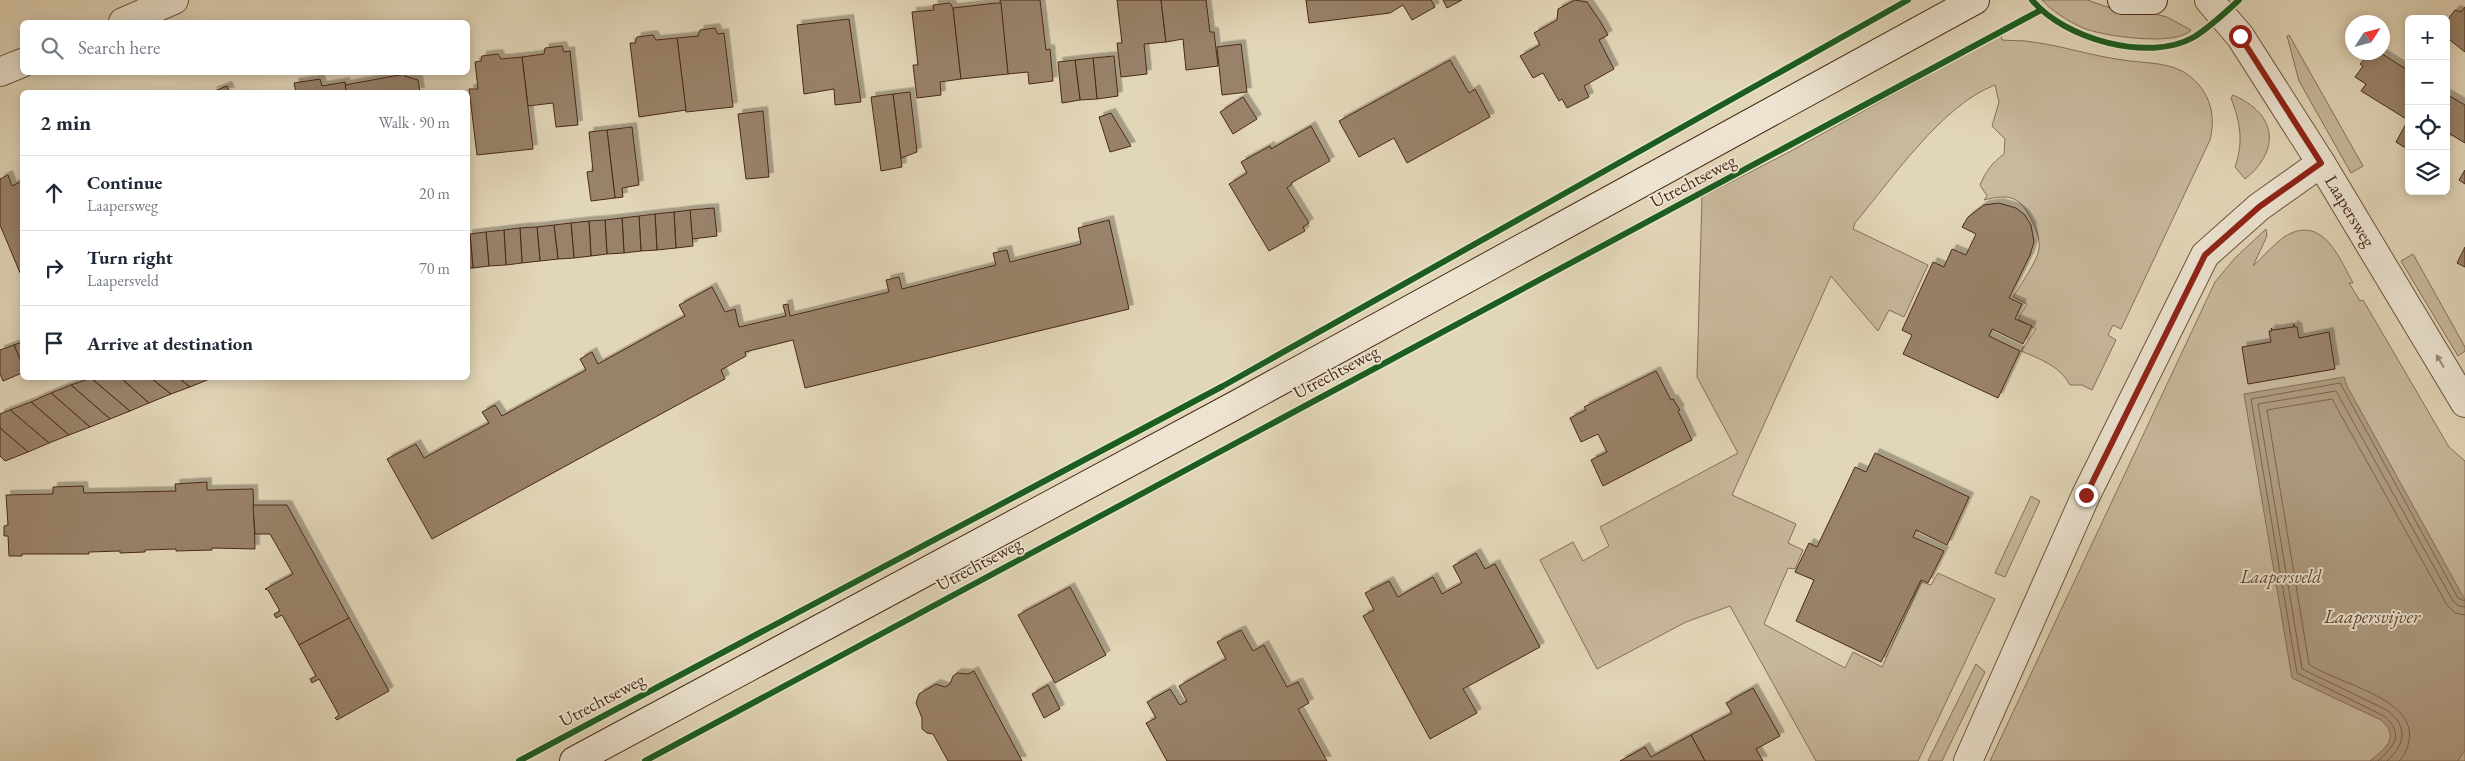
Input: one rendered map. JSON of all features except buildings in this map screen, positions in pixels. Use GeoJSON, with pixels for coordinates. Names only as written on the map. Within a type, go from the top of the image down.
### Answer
{"type":"FeatureCollection","features":[{"type":"Feature","properties":{"kind":"main road"},"geometry":{"type":"LineString","coordinates":[[128,20],[174,0]]}},
{"type":"Feature","properties":{"kind":"main road","name":"Utrechtseweg"},"geometry":{"type":"LineString","coordinates":[[574,761],[1234,406],[1975,0]]}},
{"type":"Feature","properties":{"kind":"main road"},"geometry":{"type":"LineString","coordinates":[[2122,0],[2153,0]]}},
{"type":"Feature","properties":{"kind":"main road","name":"Laapersweg"},"geometry":{"type":"LineString","coordinates":[[2208,0],[2240,36],[2321,163],[2465,403]]}},
{"type":"Feature","properties":{"kind":"main road"},"geometry":{"type":"LineString","coordinates":[[0,72],[20,64]]}},
{"type":"Feature","properties":{"kind":"main road"},"geometry":{"type":"LineString","coordinates":[[1968,761],[2086,495],[2205,255],[2259,207],[2321,163]]}},
{"type":"Feature","properties":{"kind":"green space"},"geometry":{"type":"Polygon","coordinates":[[[2042,0],[2087,0],[2122,12],[2151,13],[2167,17],[2191,30],[2183,35],[2156,39],[2106,34],[2083,28],[2056,12],[2042,0]]]}},
{"type":"Feature","properties":{"kind":"green space"},"geometry":{"type":"Polygon","coordinates":[[[2001,35],[2002,40],[2025,41],[2111,58],[2161,64],[2182,71],[2191,77],[2204,92],[2211,110],[2212,130],[2210,140],[2121,329],[2113,325],[2108,335],[2116,340],[2092,390],[2082,385],[2070,385],[2066,378],[2055,368],[2021,351],[2036,329],[2018,319],[2027,304],[2013,297],[2038,254],[2039,242],[2029,214],[2019,202],[2008,197],[1984,200],[1987,196],[1980,185],[1990,168],[2004,154],[2005,139],[1992,126],[1999,102],[1995,85],[1975,95],[1937,126],[1902,165],[1855,223],[1853,229],[1928,265],[1904,317],[1889,310],[1878,331],[1831,276],[1732,495],[1796,524],[1788,543],[1803,550],[1795,569],[1788,568],[1764,624],[1845,668],[1853,652],[1882,667],[1921,582],[1931,585],[1938,573],[1995,599],[1918,761],[1816,761],[1730,606],[1686,622],[1597,669],[1540,560],[1573,542],[1583,561],[1609,546],[1600,527],[1738,453],[1697,377],[1702,197],[1791,151],[2001,35]]]}},
{"type":"Feature","properties":{"kind":"green space"},"geometry":{"type":"Polygon","coordinates":[[[2289,35],[2363,166],[2351,173],[2299,81],[2287,36],[2289,35]]]}},
{"type":"Feature","properties":{"kind":"green space"},"geometry":{"type":"Polygon","coordinates":[[[2233,95],[2248,103],[2258,112],[2266,122],[2269,133],[2269,145],[2264,156],[2257,168],[2245,179],[2235,167],[2238,158],[2240,132],[2231,98],[2233,95]]]}},
{"type":"Feature","properties":{"kind":"green space","name":"Laapersveld"},"geometry":{"type":"Polygon","coordinates":[[[2266,229],[2267,236],[2253,266],[2280,240],[2297,231],[2309,230],[2319,234],[2327,241],[2342,261],[2353,283],[2349,283],[2360,301],[2363,300],[2449,447],[2465,461],[2465,761],[1990,761],[2215,282],[2235,258],[2266,229]]]}},
{"type":"Feature","properties":{"kind":"green space"},"geometry":{"type":"Polygon","coordinates":[[[2413,254],[2465,347],[2465,351],[2458,356],[2401,261],[2413,254]]]}},
{"type":"Feature","properties":{"kind":"green space"},"geometry":{"type":"Polygon","coordinates":[[[2031,496],[2040,501],[2005,577],[1995,573],[2031,496]]]}},
{"type":"Feature","properties":{"kind":"green space"},"geometry":{"type":"Polygon","coordinates":[[[1976,664],[1985,672],[1942,761],[1928,761],[1976,664]]]}},
{"type":"Feature","properties":{"kind":"water","name":"Laapersvijver"},"geometry":{"type":"Polygon","coordinates":[[[2344,377],[2347,386],[2465,600],[2465,750],[2458,761],[2370,761],[2389,742],[2390,732],[2387,726],[2381,720],[2292,678],[2244,394],[2344,377]]]}},
{"type":"Feature","properties":{"kind":"cycle path"},"geometry":{"type":"LineString","coordinates":[[519,761],[1223,386],[1908,0]]}},
{"type":"Feature","properties":{"kind":"cycle path"},"geometry":{"type":"LineString","coordinates":[[2032,0],[2046,14],[2064,26],[2085,36],[2108,43],[2154,48],[2175,44],[2194,37],[2239,0]]}},
{"type":"Feature","properties":{"kind":"cycle path"},"geometry":{"type":"LineString","coordinates":[[645,761],[2041,10]]}},
{"type":"Feature","properties":{"kind":"route"},"geometry":{"type":"LineString","coordinates":[[2086,495],[2205,255],[2259,207],[2321,163],[2240,36]]}}]}
